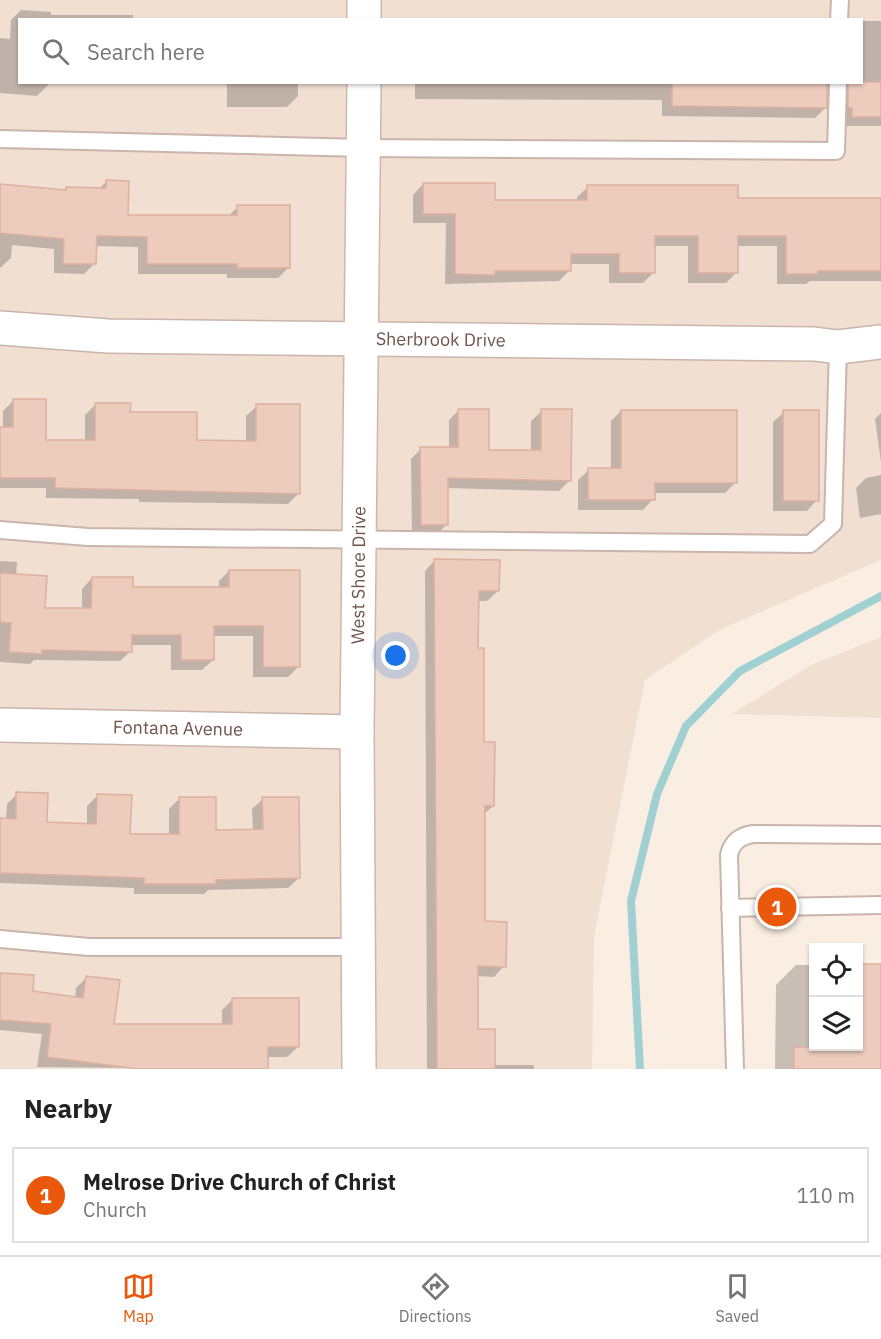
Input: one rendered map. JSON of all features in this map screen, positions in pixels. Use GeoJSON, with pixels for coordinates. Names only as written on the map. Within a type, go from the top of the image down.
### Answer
{"type":"FeatureCollection","features":[{"type":"Feature","properties":{"kind":"street"},"geometry":{"type":"LineString","coordinates":[[364,0],[364,18]]}},
{"type":"Feature","properties":{"kind":"street","name":"West Shore Drive"},"geometry":{"type":"LineString","coordinates":[[358,1069],[357,732],[364,84]]}},
{"type":"Feature","properties":{"kind":"street","name":"Sherbrook Drive"},"geometry":{"type":"LineString","coordinates":[[0,328],[108,336],[838,346],[881,342]]}},
{"type":"Feature","properties":{"kind":"street","name":"Fontana Avenue"},"geometry":{"type":"LineString","coordinates":[[0,724],[357,732]]}},
{"type":"Feature","properties":{"kind":"lane"},"geometry":{"type":"LineString","coordinates":[[839,18],[840,0]]}},
{"type":"Feature","properties":{"kind":"lane"},"geometry":{"type":"LineString","coordinates":[[0,139],[363,148],[836,151],[838,84]]}},
{"type":"Feature","properties":{"kind":"lane"},"geometry":{"type":"LineString","coordinates":[[0,530],[88,537],[810,544],[833,524],[838,346]]}},
{"type":"Feature","properties":{"kind":"lane"},"geometry":{"type":"LineString","coordinates":[[735,1069],[729,855],[731,847],[745,835],[881,835]]}},
{"type":"Feature","properties":{"kind":"lane"},"geometry":{"type":"LineString","coordinates":[[730,908],[881,905]]}},
{"type":"Feature","properties":{"kind":"lane"},"geometry":{"type":"LineString","coordinates":[[0,939],[89,947],[357,947]]}},
{"type":"Feature","properties":{"kind":"shaded area"},"geometry":{"type":"Polygon","coordinates":[[[0,0],[881,0],[881,560],[721,629],[645,680],[594,937],[592,1069],[0,1069],[0,0]]]}},
{"type":"Feature","properties":{"kind":"shaded area"},"geometry":{"type":"Polygon","coordinates":[[[881,637],[881,718],[732,714],[811,665],[881,637]]]}},
{"type":"Feature","properties":{"kind":"building"},"geometry":{"type":"Polygon","coordinates":[[[881,82],[881,117],[852,117],[852,108],[848,108],[848,84],[881,82]]]}},
{"type":"Feature","properties":{"kind":"building"},"geometry":{"type":"Polygon","coordinates":[[[672,84],[827,84],[827,108],[672,106],[672,84]]]}},
{"type":"Feature","properties":{"kind":"building"},"geometry":{"type":"Polygon","coordinates":[[[106,180],[129,181],[128,215],[237,215],[237,205],[290,205],[290,268],[237,268],[237,264],[147,264],[147,237],[97,236],[96,264],[63,264],[64,239],[0,233],[0,184],[66,190],[66,187],[106,188],[106,180]]]}},
{"type":"Feature","properties":{"kind":"building"},"geometry":{"type":"Polygon","coordinates":[[[423,183],[495,183],[495,200],[587,200],[587,185],[738,185],[738,198],[881,198],[881,271],[818,271],[818,274],[786,274],[786,236],[738,236],[738,273],[698,273],[698,236],[655,236],[655,273],[619,273],[619,254],[571,254],[571,271],[495,271],[495,275],[455,274],[455,214],[423,214],[423,183]]]}},
{"type":"Feature","properties":{"kind":"building"},"geometry":{"type":"Polygon","coordinates":[[[13,399],[46,399],[46,440],[95,440],[95,403],[131,403],[130,412],[197,412],[197,440],[256,441],[256,404],[300,404],[300,494],[55,488],[55,478],[0,478],[0,427],[13,427],[13,399]]]}},
{"type":"Feature","properties":{"kind":"building"},"geometry":{"type":"Polygon","coordinates":[[[458,409],[489,409],[489,450],[541,450],[541,409],[572,409],[571,481],[448,478],[448,525],[421,525],[420,447],[458,447],[458,409]]]}},
{"type":"Feature","properties":{"kind":"building"},"geometry":{"type":"Polygon","coordinates":[[[621,410],[737,410],[737,483],[655,483],[655,500],[588,500],[588,468],[621,468],[621,410]]]}},
{"type":"Feature","properties":{"kind":"building"},"geometry":{"type":"Polygon","coordinates":[[[783,410],[819,410],[819,501],[783,501],[783,410]]]}},
{"type":"Feature","properties":{"kind":"building"},"geometry":{"type":"Polygon","coordinates":[[[434,559],[500,560],[499,591],[479,591],[478,648],[484,648],[484,742],[495,742],[494,806],[485,806],[485,921],[507,922],[506,967],[478,966],[478,1029],[495,1029],[495,1069],[437,1069],[434,559]]]}},
{"type":"Feature","properties":{"kind":"building"},"geometry":{"type":"Polygon","coordinates":[[[229,570],[300,570],[300,667],[263,667],[263,626],[214,626],[214,660],[181,660],[181,635],[132,635],[132,652],[42,650],[42,654],[9,652],[11,623],[0,622],[0,573],[47,576],[45,608],[91,608],[92,577],[133,577],[133,587],[229,587],[229,570]]]}},
{"type":"Feature","properties":{"kind":"building"},"geometry":{"type":"Polygon","coordinates":[[[16,792],[48,793],[47,822],[96,824],[97,794],[132,795],[130,834],[179,834],[179,797],[216,797],[216,830],[263,829],[262,797],[299,797],[300,878],[216,880],[216,884],[144,884],[144,878],[0,873],[0,818],[16,819],[16,792]]]}},
{"type":"Feature","properties":{"kind":"building"},"geometry":{"type":"Polygon","coordinates":[[[863,964],[881,964],[881,1069],[794,1069],[794,1047],[809,1047],[809,1051],[863,1051],[863,964]]]}},
{"type":"Feature","properties":{"kind":"building"},"geometry":{"type":"Polygon","coordinates":[[[0,973],[34,975],[33,991],[83,998],[86,976],[120,980],[114,1024],[232,1024],[232,998],[299,998],[299,1047],[268,1047],[268,1069],[138,1069],[47,1057],[51,1024],[0,1020],[0,973]]]}},
{"type":"Feature","properties":{"kind":"waterway"},"geometry":{"type":"LineString","coordinates":[[640,1069],[631,901],[657,794],[686,726],[740,671],[881,596]]}},
{"type":"Feature","properties":{"kind":"place","name":"Melrose Drive Church of Christ"},"geometry":{"type":"Point","coordinates":[777,907]}}]}
